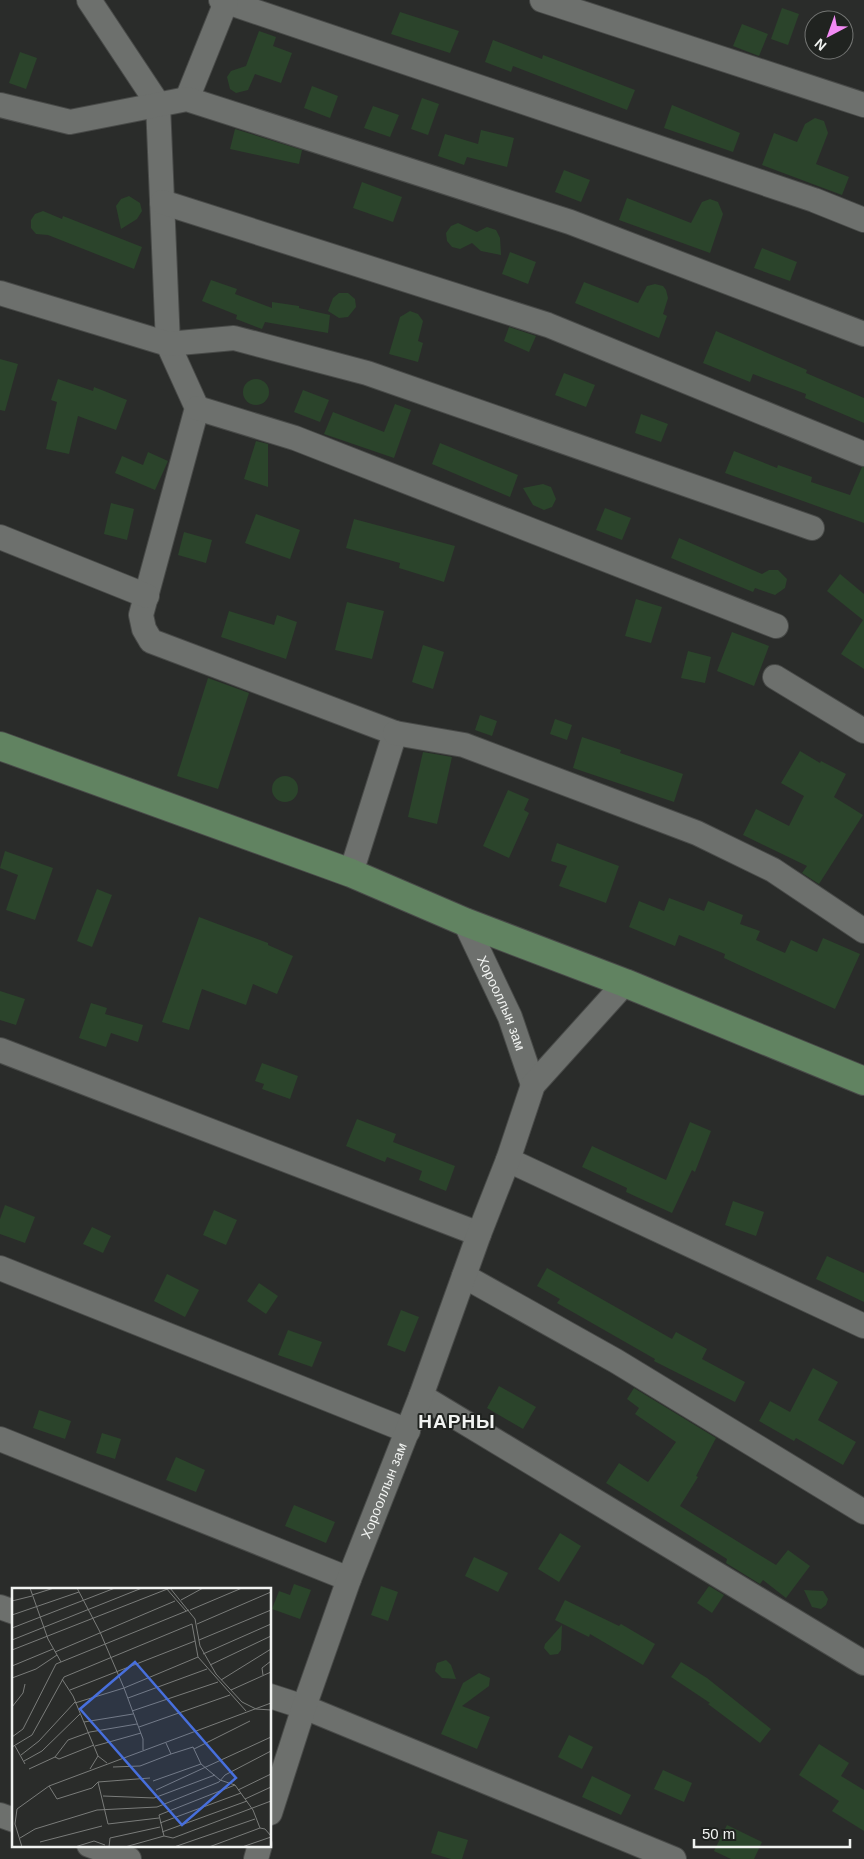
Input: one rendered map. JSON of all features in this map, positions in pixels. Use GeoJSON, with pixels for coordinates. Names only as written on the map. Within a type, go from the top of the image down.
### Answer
{"type":"FeatureCollection","features":[{"type":"Feature","properties":{"kind":"main road"},"geometry":{"type":"LineString","coordinates":[[0,746],[350,873],[465,922],[625,983],[864,1081]]}},
{"type":"Feature","properties":{"kind":"street"},"geometry":{"type":"LineString","coordinates":[[89,0],[158,104],[168,344],[197,408],[141,615],[151,641],[395,733],[464,744],[696,833],[773,870],[864,930]]}},
{"type":"Feature","properties":{"kind":"street"},"geometry":{"type":"LineString","coordinates":[[542,0],[864,105]]}},
{"type":"Feature","properties":{"kind":"street"},"geometry":{"type":"LineString","coordinates":[[187,99],[223,1],[804,197],[864,220]]}},
{"type":"Feature","properties":{"kind":"street"},"geometry":{"type":"LineString","coordinates":[[0,105],[70,122],[187,99],[570,222],[864,334]]}},
{"type":"Feature","properties":{"kind":"street"},"geometry":{"type":"LineString","coordinates":[[162,202],[548,325],[864,454]]}},
{"type":"Feature","properties":{"kind":"street"},"geometry":{"type":"LineString","coordinates":[[0,293],[168,344],[234,338],[367,373],[812,528]]}},
{"type":"Feature","properties":{"kind":"street"},"geometry":{"type":"LineString","coordinates":[[197,408],[295,438],[776,626]]}},
{"type":"Feature","properties":{"kind":"street"},"geometry":{"type":"LineString","coordinates":[[0,537],[147,596]]}},
{"type":"Feature","properties":{"kind":"street"},"geometry":{"type":"LineString","coordinates":[[775,677],[864,731]]}},
{"type":"Feature","properties":{"kind":"street"},"geometry":{"type":"LineString","coordinates":[[350,873],[395,733]]}},
{"type":"Feature","properties":{"kind":"street","name":"Хорооллын зам"},"geometry":{"type":"LineString","coordinates":[[465,922],[510,1017],[533,1085]]}},
{"type":"Feature","properties":{"kind":"street","name":"Хорооллын зам"},"geometry":{"type":"LineString","coordinates":[[271,1811],[304,1707],[508,1160],[533,1085],[625,983]]}},
{"type":"Feature","properties":{"kind":"street"},"geometry":{"type":"LineString","coordinates":[[0,1050],[479,1234]]}},
{"type":"Feature","properties":{"kind":"street"},"geometry":{"type":"LineString","coordinates":[[508,1160],[864,1326]]}},
{"type":"Feature","properties":{"kind":"street"},"geometry":{"type":"LineString","coordinates":[[0,1268],[408,1431]]}},
{"type":"Feature","properties":{"kind":"street"},"geometry":{"type":"LineString","coordinates":[[464,1276],[616,1361],[864,1512]]}},
{"type":"Feature","properties":{"kind":"street"},"geometry":{"type":"LineString","coordinates":[[421,1396],[864,1663]]}},
{"type":"Feature","properties":{"kind":"street"},"geometry":{"type":"LineString","coordinates":[[0,1439],[350,1580]]}},
{"type":"Feature","properties":{"kind":"street"},"geometry":{"type":"LineString","coordinates":[[0,1607],[12,1611]]}},
{"type":"Feature","properties":{"kind":"street"},"geometry":{"type":"LineString","coordinates":[[271,1696],[304,1707],[674,1859]]}},
{"type":"Feature","properties":{"kind":"street"},"geometry":{"type":"LineString","coordinates":[[0,1815],[12,1819]]}},
{"type":"Feature","properties":{"kind":"street"},"geometry":{"type":"LineString","coordinates":[[91,1846],[129,1859]]}},
{"type":"Feature","properties":{"kind":"street"},"geometry":{"type":"LineString","coordinates":[[256,1859],[260,1846]]}},
{"type":"Feature","properties":{"kind":"building"},"geometry":{"type":"Polygon","coordinates":[[[782,8],[799,14],[788,45],[771,39],[782,8]]]}},
{"type":"Feature","properties":{"kind":"building"},"geometry":{"type":"Polygon","coordinates":[[[400,12],[459,31],[450,53],[391,34],[400,12]]]}},
{"type":"Feature","properties":{"kind":"building"},"geometry":{"type":"Polygon","coordinates":[[[742,24],[768,34],[759,56],[733,46],[742,24]]]}},
{"type":"Feature","properties":{"kind":"building"},"geometry":{"type":"Polygon","coordinates":[[[259,31],[276,37],[273,46],[292,53],[281,83],[255,74],[248,90],[236,93],[230,89],[227,77],[231,71],[246,66],[259,31]]]}},
{"type":"Feature","properties":{"kind":"building"},"geometry":{"type":"Polygon","coordinates":[[[493,40],[542,59],[543,55],[635,90],[627,110],[513,66],[511,72],[485,62],[493,40]]]}},
{"type":"Feature","properties":{"kind":"building"},"geometry":{"type":"Polygon","coordinates":[[[20,52],[37,58],[26,89],[9,83],[20,52]]]}},
{"type":"Feature","properties":{"kind":"building"},"geometry":{"type":"Polygon","coordinates":[[[312,86],[338,96],[330,118],[304,108],[312,86]]]}},
{"type":"Feature","properties":{"kind":"building"},"geometry":{"type":"Polygon","coordinates":[[[422,98],[439,104],[428,135],[411,129],[422,98]]]}},
{"type":"Feature","properties":{"kind":"building"},"geometry":{"type":"Polygon","coordinates":[[[672,105],[740,133],[733,152],[664,128],[672,105]]]}},
{"type":"Feature","properties":{"kind":"building"},"geometry":{"type":"Polygon","coordinates":[[[373,106],[399,115],[390,137],[364,128],[373,106]]]}},
{"type":"Feature","properties":{"kind":"building"},"geometry":{"type":"Polygon","coordinates":[[[815,118],[824,121],[828,133],[816,164],[849,177],[842,195],[762,165],[774,133],[797,142],[805,124],[815,118]]]}},
{"type":"Feature","properties":{"kind":"building"},"geometry":{"type":"Polygon","coordinates":[[[235,129],[302,150],[299,164],[230,149],[235,129]]]}},
{"type":"Feature","properties":{"kind":"building"},"geometry":{"type":"Polygon","coordinates":[[[481,130],[514,138],[507,167],[467,157],[464,165],[438,156],[445,134],[478,144],[481,130]]]}},
{"type":"Feature","properties":{"kind":"building"},"geometry":{"type":"Polygon","coordinates":[[[564,170],[590,180],[581,202],[555,192],[564,170]]]}},
{"type":"Feature","properties":{"kind":"building"},"geometry":{"type":"Polygon","coordinates":[[[362,182],[402,197],[393,222],[353,208],[362,182]]]}},
{"type":"Feature","properties":{"kind":"building"},"geometry":{"type":"Polygon","coordinates":[[[129,196],[140,203],[142,211],[137,219],[121,229],[116,206],[121,199],[129,196]]]}},
{"type":"Feature","properties":{"kind":"building"},"geometry":{"type":"Polygon","coordinates":[[[627,198],[691,223],[702,202],[710,199],[718,202],[723,214],[710,253],[619,220],[627,198]]]}},
{"type":"Feature","properties":{"kind":"building"},"geometry":{"type":"Polygon","coordinates":[[[43,211],[62,219],[63,216],[142,247],[134,269],[48,235],[36,234],[31,228],[31,220],[35,214],[43,211]]]}},
{"type":"Feature","properties":{"kind":"building"},"geometry":{"type":"Polygon","coordinates":[[[458,223],[477,232],[487,227],[496,230],[500,238],[501,255],[481,251],[472,243],[460,249],[452,247],[447,241],[446,233],[451,226],[458,223]]]}},
{"type":"Feature","properties":{"kind":"building"},"geometry":{"type":"Polygon","coordinates":[[[762,248],[797,262],[790,281],[754,268],[762,248]]]}},
{"type":"Feature","properties":{"kind":"building"},"geometry":{"type":"Polygon","coordinates":[[[510,252],[536,262],[528,284],[502,274],[510,252]]]}},
{"type":"Feature","properties":{"kind":"building"},"geometry":{"type":"Polygon","coordinates":[[[211,280],[237,289],[235,294],[272,308],[272,302],[299,306],[299,308],[330,315],[328,333],[265,322],[262,329],[236,319],[237,315],[202,301],[211,280]]]}},
{"type":"Feature","properties":{"kind":"building"},"geometry":{"type":"Polygon","coordinates":[[[584,282],[638,303],[647,286],[655,284],[663,286],[668,298],[663,314],[667,316],[659,338],[575,303],[584,282]]]}},
{"type":"Feature","properties":{"kind":"building"},"geometry":{"type":"Polygon","coordinates":[[[339,293],[348,293],[355,299],[356,307],[348,317],[339,318],[328,311],[333,298],[339,293]]]}},
{"type":"Feature","properties":{"kind":"building"},"geometry":{"type":"Polygon","coordinates":[[[410,311],[418,314],[423,321],[418,341],[423,343],[418,362],[389,354],[400,317],[410,311]]]}},
{"type":"Feature","properties":{"kind":"building"},"geometry":{"type":"Polygon","coordinates":[[[509,327],[536,336],[529,352],[504,341],[509,327]]]}},
{"type":"Feature","properties":{"kind":"building"},"geometry":{"type":"Polygon","coordinates":[[[716,331],[807,370],[806,373],[864,398],[864,423],[805,398],[806,394],[753,374],[750,382],[703,363],[716,331]]]}},
{"type":"Feature","properties":{"kind":"building"},"geometry":{"type":"Polygon","coordinates":[[[0,359],[18,364],[5,411],[0,410],[0,359]]]}},
{"type":"Feature","properties":{"kind":"building"},"geometry":{"type":"Polygon","coordinates":[[[564,373],[595,385],[586,407],[555,395],[564,373]]]}},
{"type":"Feature","properties":{"kind":"building"},"geometry":{"type":"Polygon","coordinates":[[[58,379],[93,391],[94,387],[127,400],[116,430],[78,416],[69,454],[46,449],[57,402],[51,400],[58,379]]]}},
{"type":"Feature","properties":{"kind":"building"},"geometry":{"type":"Polygon","coordinates":[[[256,379],[265,383],[269,392],[265,401],[256,405],[247,401],[243,392],[247,383],[256,379]]]}},
{"type":"Feature","properties":{"kind":"building"},"geometry":{"type":"Polygon","coordinates":[[[303,390],[329,400],[320,422],[294,412],[303,390]]]}},
{"type":"Feature","properties":{"kind":"building"},"geometry":{"type":"Polygon","coordinates":[[[395,404],[411,410],[394,458],[324,434],[333,412],[384,432],[395,404]]]}},
{"type":"Feature","properties":{"kind":"building"},"geometry":{"type":"Polygon","coordinates":[[[641,414],[668,424],[661,442],[635,433],[641,414]]]}},
{"type":"Feature","properties":{"kind":"building"},"geometry":{"type":"Polygon","coordinates":[[[256,441],[268,444],[268,487],[244,479],[256,441]]]}},
{"type":"Feature","properties":{"kind":"building"},"geometry":{"type":"Polygon","coordinates":[[[440,443],[518,475],[510,497],[432,464],[440,443]]]}},
{"type":"Feature","properties":{"kind":"building"},"geometry":{"type":"Polygon","coordinates":[[[734,451],[777,468],[778,465],[812,477],[811,482],[850,495],[862,467],[864,467],[864,523],[725,473],[734,451]]]}},
{"type":"Feature","properties":{"kind":"building"},"geometry":{"type":"Polygon","coordinates":[[[148,452],[168,461],[155,490],[115,473],[122,456],[143,465],[148,452]]]}},
{"type":"Feature","properties":{"kind":"building"},"geometry":{"type":"Polygon","coordinates":[[[543,484],[551,487],[556,499],[552,507],[544,510],[533,505],[523,488],[543,484]]]}},
{"type":"Feature","properties":{"kind":"building"},"geometry":{"type":"Polygon","coordinates":[[[111,503],[134,509],[127,540],[104,534],[111,503]]]}},
{"type":"Feature","properties":{"kind":"building"},"geometry":{"type":"Polygon","coordinates":[[[605,508],[631,518],[622,540],[596,530],[605,508]]]}},
{"type":"Feature","properties":{"kind":"building"},"geometry":{"type":"Polygon","coordinates":[[[256,514],[300,530],[290,559],[245,543],[256,514]]]}},
{"type":"Feature","properties":{"kind":"building"},"geometry":{"type":"Polygon","coordinates":[[[354,519],[455,546],[444,582],[399,568],[400,563],[346,548],[354,519]]]}},
{"type":"Feature","properties":{"kind":"building"},"geometry":{"type":"Polygon","coordinates":[[[184,532],[212,540],[206,563],[178,555],[184,532]]]}},
{"type":"Feature","properties":{"kind":"building"},"geometry":{"type":"Polygon","coordinates":[[[679,538],[762,574],[769,570],[778,570],[787,579],[785,588],[775,595],[755,588],[753,592],[671,558],[679,538]]]}},
{"type":"Feature","properties":{"kind":"building"},"geometry":{"type":"Polygon","coordinates":[[[840,574],[864,594],[864,669],[841,654],[863,620],[827,591],[840,574]]]}},
{"type":"Feature","properties":{"kind":"building"},"geometry":{"type":"Polygon","coordinates":[[[636,599],[662,607],[651,643],[625,636],[636,599]]]}},
{"type":"Feature","properties":{"kind":"building"},"geometry":{"type":"Polygon","coordinates":[[[347,602],[384,611],[372,659],[335,650],[347,602]]]}},
{"type":"Feature","properties":{"kind":"building"},"geometry":{"type":"Polygon","coordinates":[[[229,611],[274,625],[277,615],[297,622],[286,659],[221,637],[229,611]]]}},
{"type":"Feature","properties":{"kind":"building"},"geometry":{"type":"Polygon","coordinates":[[[732,632],[769,646],[754,686],[717,671],[732,632]]]}},
{"type":"Feature","properties":{"kind":"building"},"geometry":{"type":"Polygon","coordinates":[[[423,645],[444,652],[433,689],[412,682],[423,645]]]}},
{"type":"Feature","properties":{"kind":"building"},"geometry":{"type":"Polygon","coordinates":[[[688,651],[711,657],[705,683],[681,678],[688,651]]]}},
{"type":"Feature","properties":{"kind":"building"},"geometry":{"type":"Polygon","coordinates":[[[208,678],[249,693],[218,789],[177,776],[208,678]]]}},
{"type":"Feature","properties":{"kind":"building"},"geometry":{"type":"Polygon","coordinates":[[[480,715],[497,721],[492,736],[475,730],[480,715]]]}},
{"type":"Feature","properties":{"kind":"building"},"geometry":{"type":"Polygon","coordinates":[[[555,719],[572,725],[567,740],[550,734],[555,719]]]}},
{"type":"Feature","properties":{"kind":"building"},"geometry":{"type":"Polygon","coordinates":[[[582,737],[621,750],[620,753],[683,774],[674,802],[573,768],[582,737]]]}},
{"type":"Feature","properties":{"kind":"building"},"geometry":{"type":"Polygon","coordinates":[[[800,751],[820,763],[821,761],[846,774],[834,797],[863,815],[819,884],[802,873],[807,866],[743,835],[756,809],[789,826],[804,796],[781,783],[800,751]]]}},
{"type":"Feature","properties":{"kind":"building"},"geometry":{"type":"Polygon","coordinates":[[[423,752],[452,757],[437,824],[408,817],[423,752]]]}},
{"type":"Feature","properties":{"kind":"building"},"geometry":{"type":"Polygon","coordinates":[[[285,776],[294,780],[298,789],[294,798],[285,802],[276,798],[272,789],[276,780],[285,776]]]}},
{"type":"Feature","properties":{"kind":"building"},"geometry":{"type":"Polygon","coordinates":[[[508,790],[529,799],[524,810],[529,813],[509,858],[483,846],[508,790]]]}},
{"type":"Feature","properties":{"kind":"building"},"geometry":{"type":"Polygon","coordinates":[[[557,843],[619,866],[606,903],[559,886],[567,866],[551,861],[557,843]]]}},
{"type":"Feature","properties":{"kind":"building"},"geometry":{"type":"Polygon","coordinates":[[[5,851],[53,868],[35,920],[6,910],[18,875],[0,868],[5,851]]]}},
{"type":"Feature","properties":{"kind":"building"},"geometry":{"type":"Polygon","coordinates":[[[97,889],[112,895],[92,947],[77,941],[97,889]]]}},
{"type":"Feature","properties":{"kind":"building"},"geometry":{"type":"Polygon","coordinates":[[[669,898],[704,911],[708,901],[743,915],[740,924],[760,931],[756,940],[785,953],[791,940],[817,952],[823,938],[860,954],[835,1009],[724,958],[725,954],[679,935],[675,946],[629,927],[639,901],[664,911],[669,898]]]}},
{"type":"Feature","properties":{"kind":"building"},"geometry":{"type":"Polygon","coordinates":[[[199,917],[268,943],[268,945],[293,956],[277,994],[253,984],[246,1005],[202,989],[189,1030],[162,1022],[199,917]]]}},
{"type":"Feature","properties":{"kind":"building"},"geometry":{"type":"Polygon","coordinates":[[[0,991],[25,999],[16,1025],[0,1020],[0,991]]]}},
{"type":"Feature","properties":{"kind":"building"},"geometry":{"type":"Polygon","coordinates":[[[91,1003],[107,1008],[105,1014],[143,1025],[138,1042],[111,1033],[106,1047],[79,1038],[91,1003]]]}},
{"type":"Feature","properties":{"kind":"building"},"geometry":{"type":"Polygon","coordinates":[[[262,1063],[298,1076],[290,1099],[262,1089],[264,1084],[255,1081],[262,1063]]]}},
{"type":"Feature","properties":{"kind":"building"},"geometry":{"type":"Polygon","coordinates":[[[357,1119],[396,1134],[393,1142],[455,1166],[446,1191],[419,1180],[422,1171],[387,1157],[385,1162],[346,1146],[357,1119]]]}},
{"type":"Feature","properties":{"kind":"building"},"geometry":{"type":"Polygon","coordinates":[[[690,1122],[711,1131],[695,1172],[692,1170],[672,1213],[626,1192],[627,1188],[582,1167],[592,1146],[666,1180],[690,1122]]]}},
{"type":"Feature","properties":{"kind":"building"},"geometry":{"type":"Polygon","coordinates":[[[733,1201],[764,1212],[756,1236],[725,1225],[733,1201]]]}},
{"type":"Feature","properties":{"kind":"building"},"geometry":{"type":"Polygon","coordinates":[[[5,1205],[35,1217],[25,1243],[0,1234],[0,1219],[5,1205]]]}},
{"type":"Feature","properties":{"kind":"building"},"geometry":{"type":"Polygon","coordinates":[[[214,1210],[237,1220],[226,1245],[203,1235],[214,1210]]]}},
{"type":"Feature","properties":{"kind":"building"},"geometry":{"type":"Polygon","coordinates":[[[92,1227],[111,1236],[103,1253],[83,1244],[92,1227]]]}},
{"type":"Feature","properties":{"kind":"building"},"geometry":{"type":"Polygon","coordinates":[[[827,1256],[864,1273],[864,1302],[816,1279],[827,1256]]]}},
{"type":"Feature","properties":{"kind":"building"},"geometry":{"type":"Polygon","coordinates":[[[547,1268],[672,1339],[676,1332],[707,1349],[702,1359],[745,1382],[735,1402],[654,1361],[655,1359],[557,1303],[560,1299],[537,1286],[547,1268]]]}},
{"type":"Feature","properties":{"kind":"building"},"geometry":{"type":"Polygon","coordinates":[[[167,1274],[199,1290],[185,1317],[154,1301],[167,1274]]]}},
{"type":"Feature","properties":{"kind":"building"},"geometry":{"type":"Polygon","coordinates":[[[259,1283],[278,1296],[266,1314],[247,1301],[259,1283]]]}},
{"type":"Feature","properties":{"kind":"building"},"geometry":{"type":"Polygon","coordinates":[[[401,1310],[419,1317],[405,1352],[387,1345],[401,1310]]]}},
{"type":"Feature","properties":{"kind":"building"},"geometry":{"type":"Polygon","coordinates":[[[288,1330],[322,1342],[312,1367],[278,1355],[288,1330]]]}},
{"type":"Feature","properties":{"kind":"building"},"geometry":{"type":"Polygon","coordinates":[[[813,1368],[838,1382],[818,1420],[856,1442],[843,1465],[796,1438],[794,1441],[759,1421],[770,1401],[790,1412],[813,1368]]]}},
{"type":"Feature","properties":{"kind":"building"},"geometry":{"type":"Polygon","coordinates":[[[499,1386],[536,1407],[523,1429],[487,1408],[499,1386]]]}},
{"type":"Feature","properties":{"kind":"building"},"geometry":{"type":"Polygon","coordinates":[[[634,1388],[716,1438],[696,1476],[698,1477],[680,1506],[776,1565],[788,1550],[810,1566],[786,1598],[763,1580],[760,1584],[726,1563],[727,1559],[606,1483],[619,1463],[648,1482],[676,1442],[635,1414],[639,1408],[627,1399],[634,1388]]]}},
{"type":"Feature","properties":{"kind":"building"},"geometry":{"type":"Polygon","coordinates":[[[39,1410],[71,1421],[65,1439],[33,1428],[39,1410]]]}},
{"type":"Feature","properties":{"kind":"building"},"geometry":{"type":"Polygon","coordinates":[[[102,1433],[121,1439],[115,1459],[96,1453],[102,1433]]]}},
{"type":"Feature","properties":{"kind":"building"},"geometry":{"type":"Polygon","coordinates":[[[176,1457],[205,1470],[196,1492],[166,1480],[176,1457]]]}},
{"type":"Feature","properties":{"kind":"building"},"geometry":{"type":"Polygon","coordinates":[[[294,1505],[335,1522],[326,1543],[285,1526],[294,1505]]]}},
{"type":"Feature","properties":{"kind":"building"},"geometry":{"type":"Polygon","coordinates":[[[560,1533],[581,1546],[559,1582],[538,1569],[560,1533]]]}},
{"type":"Feature","properties":{"kind":"building"},"geometry":{"type":"Polygon","coordinates":[[[474,1557],[508,1573],[498,1592],[465,1576],[474,1557]]]}},
{"type":"Feature","properties":{"kind":"building"},"geometry":{"type":"Polygon","coordinates":[[[294,1584],[311,1590],[300,1619],[272,1609],[279,1591],[290,1595],[294,1584]]]}},
{"type":"Feature","properties":{"kind":"building"},"geometry":{"type":"Polygon","coordinates":[[[381,1586],[398,1592],[388,1621],[371,1615],[381,1586]]]}},
{"type":"Feature","properties":{"kind":"building"},"geometry":{"type":"Polygon","coordinates":[[[709,1586],[724,1595],[712,1613],[697,1603],[709,1586]]]}},
{"type":"Feature","properties":{"kind":"building"},"geometry":{"type":"Polygon","coordinates":[[[804,1590],[823,1591],[828,1599],[826,1605],[821,1609],[812,1607],[804,1590]]]}},
{"type":"Feature","properties":{"kind":"building"},"geometry":{"type":"Polygon","coordinates":[[[565,1600],[619,1626],[621,1624],[655,1644],[643,1665],[590,1634],[589,1637],[555,1620],[565,1600]]]}},
{"type":"Feature","properties":{"kind":"building"},"geometry":{"type":"Polygon","coordinates":[[[562,1625],[561,1650],[558,1654],[550,1655],[544,1648],[545,1644],[562,1625]]]}},
{"type":"Feature","properties":{"kind":"building"},"geometry":{"type":"Polygon","coordinates":[[[446,1660],[451,1665],[456,1679],[442,1678],[435,1671],[437,1663],[446,1660]]]}},
{"type":"Feature","properties":{"kind":"building"},"geometry":{"type":"Polygon","coordinates":[[[681,1662],[707,1678],[771,1729],[760,1743],[708,1704],[710,1703],[671,1677],[681,1662]]]}},
{"type":"Feature","properties":{"kind":"building"},"geometry":{"type":"Polygon","coordinates":[[[479,1673],[490,1678],[489,1686],[462,1706],[490,1717],[477,1749],[441,1734],[463,1683],[479,1673]]]}},
{"type":"Feature","properties":{"kind":"building"},"geometry":{"type":"Polygon","coordinates":[[[569,1735],[593,1747],[582,1769],[558,1757],[569,1735]]]}},
{"type":"Feature","properties":{"kind":"building"},"geometry":{"type":"Polygon","coordinates":[[[819,1744],[849,1763],[841,1776],[864,1790],[864,1831],[832,1811],[839,1801],[799,1775],[819,1744]]]}},
{"type":"Feature","properties":{"kind":"building"},"geometry":{"type":"Polygon","coordinates":[[[663,1770],[692,1783],[684,1802],[654,1789],[663,1770]]]}},
{"type":"Feature","properties":{"kind":"building"},"geometry":{"type":"Polygon","coordinates":[[[592,1776],[631,1795],[621,1815],[582,1797],[592,1776]]]}},
{"type":"Feature","properties":{"kind":"building"},"geometry":{"type":"Polygon","coordinates":[[[727,1825],[762,1842],[754,1859],[731,1859],[714,1851],[727,1825]]]}},
{"type":"Feature","properties":{"kind":"building"},"geometry":{"type":"Polygon","coordinates":[[[438,1831],[468,1840],[462,1859],[451,1859],[431,1853],[438,1831]]]}},
{"type":"Feature","properties":{"kind":"district","name":"НАРНЫ"},"geometry":{"type":"Point","coordinates":[457,1421]}}]}
